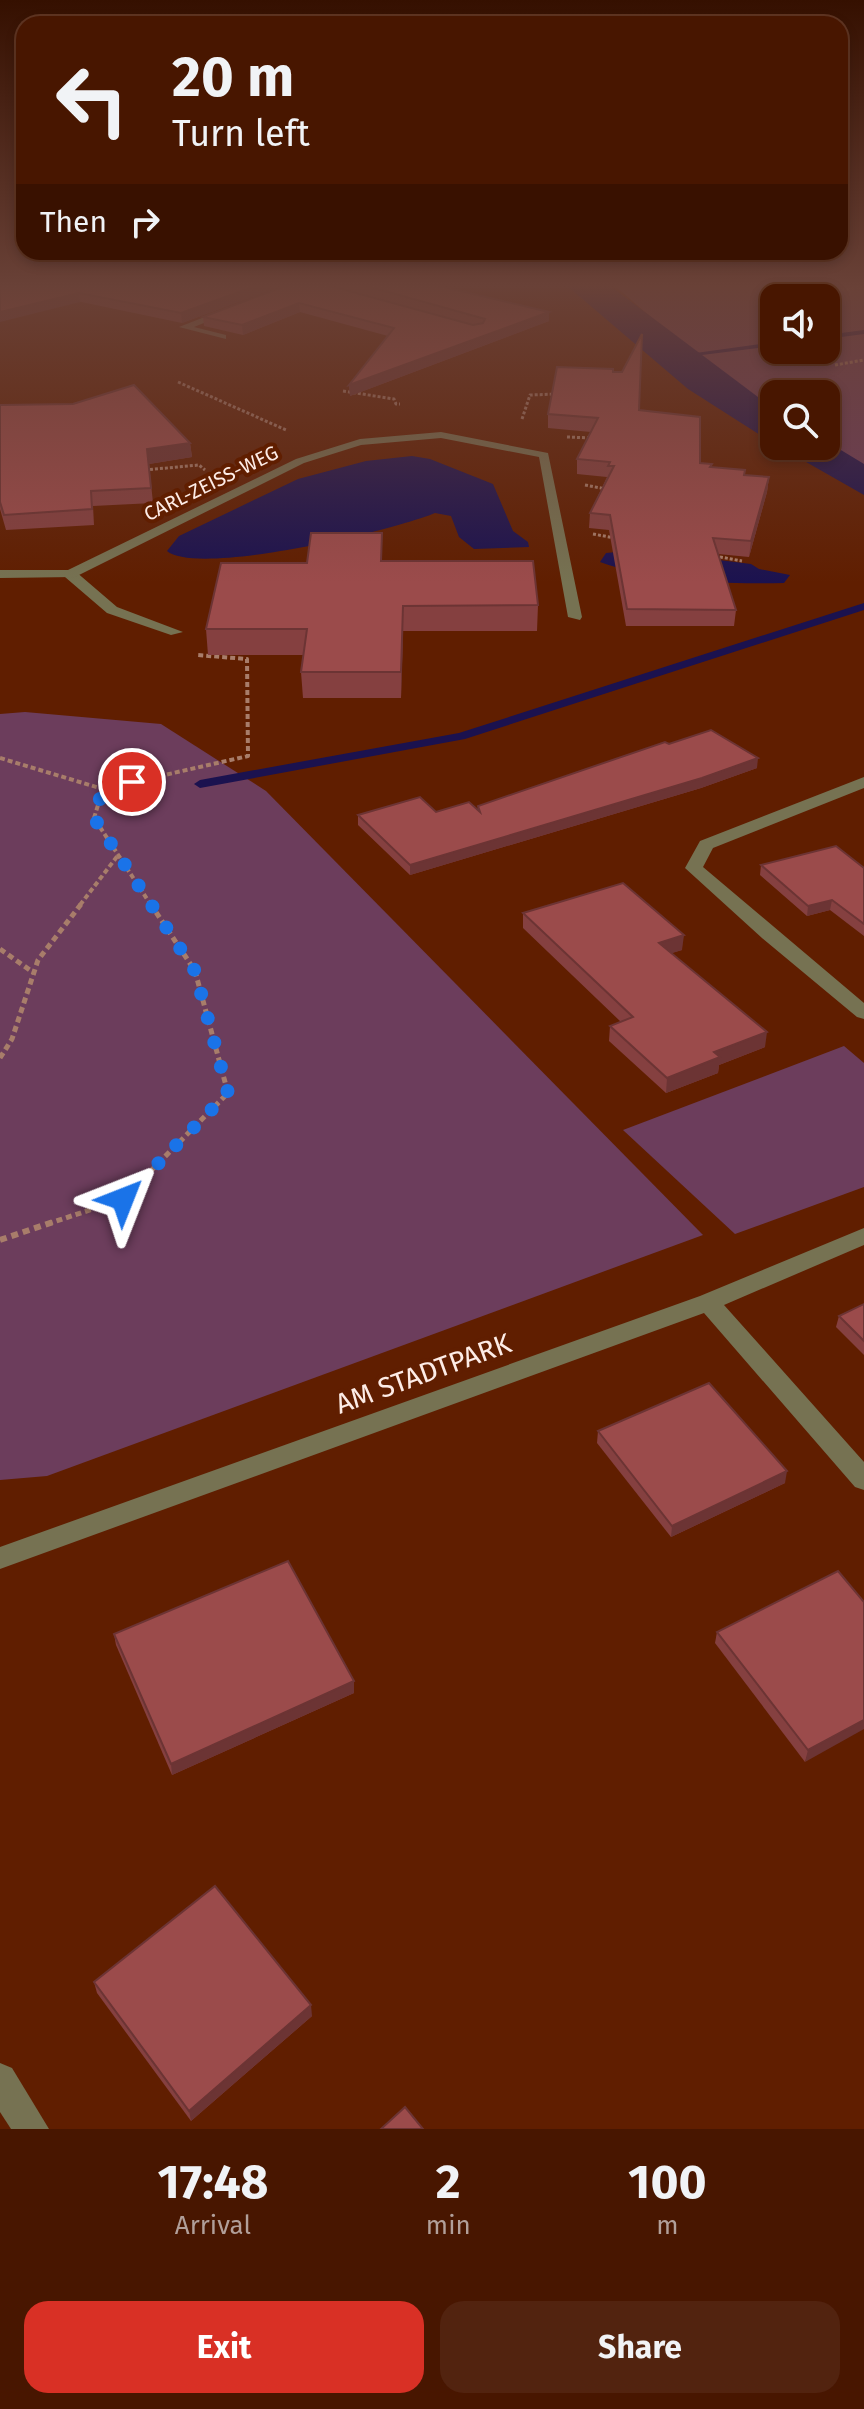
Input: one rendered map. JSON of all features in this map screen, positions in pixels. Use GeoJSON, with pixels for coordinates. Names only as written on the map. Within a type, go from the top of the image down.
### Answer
{"type":"FeatureCollection","features":[{"type":"Feature","properties":{"kind":"street","name":"CARL-ZEISS-WEG"},"geometry":{"type":"LineString","coordinates":[[0,574],[70,574],[300,461],[360,442],[441,435],[544,455],[575,617]]}},
{"type":"Feature","properties":{"kind":"street"},"geometry":{"type":"LineString","coordinates":[[70,574],[112,610],[176,632]]}},
{"type":"Feature","properties":{"kind":"street"},"geometry":{"type":"LineString","coordinates":[[864,782],[706,845],[694,868],[864,1013]]}},
{"type":"Feature","properties":{"kind":"street","name":"AM STADTPARK"},"geometry":{"type":"LineString","coordinates":[[1,1561],[708,1302],[864,1236]]}},
{"type":"Feature","properties":{"kind":"street"},"geometry":{"type":"LineString","coordinates":[[708,1302],[864,1480]]}},
{"type":"Feature","properties":{"kind":"street"},"geometry":{"type":"LineString","coordinates":[[0,2080],[31,2129]]}},
{"type":"Feature","properties":{"kind":"path"},"geometry":{"type":"LineString","coordinates":[[183,384],[291,432]]}},
{"type":"Feature","properties":{"kind":"path"},"geometry":{"type":"LineString","coordinates":[[560,436],[603,439]]}},
{"type":"Feature","properties":{"kind":"path"},"geometry":{"type":"LineString","coordinates":[[138,462],[146,471],[199,465],[209,474]]}},
{"type":"Feature","properties":{"kind":"path"},"geometry":{"type":"LineString","coordinates":[[549,479],[608,489]]}},
{"type":"Feature","properties":{"kind":"path"},"geometry":{"type":"LineString","coordinates":[[558,528],[619,539]]}},
{"type":"Feature","properties":{"kind":"path"},"geometry":{"type":"LineString","coordinates":[[711,555],[742,561]]}},
{"type":"Feature","properties":{"kind":"path"},"geometry":{"type":"LineString","coordinates":[[0,758],[103,789],[248,756],[247,659],[199,657],[176,632]]}},
{"type":"Feature","properties":{"kind":"path"},"geometry":{"type":"LineString","coordinates":[[0,1240],[123,1199],[228,1093],[195,971],[94,818],[103,789]]}},
{"type":"Feature","properties":{"kind":"path"},"geometry":{"type":"LineString","coordinates":[[0,1058],[12,1039],[38,960],[119,854]]}},
{"type":"Feature","properties":{"kind":"path"},"geometry":{"type":"LineString","coordinates":[[0,949],[34,973]]}},
{"type":"Feature","properties":{"kind":"shaded area"},"geometry":{"type":"Polygon","coordinates":[[[683,384],[741,384],[760,398],[760,435],[683,384]]]}},
{"type":"Feature","properties":{"kind":"shaded area"},"geometry":{"type":"Polygon","coordinates":[[[731,384],[760,384],[760,404],[731,384]]]}},
{"type":"Feature","properties":{"kind":"shaded area"},"geometry":{"type":"Polygon","coordinates":[[[840,384],[864,384],[864,465],[840,453],[840,384]]]}},
{"type":"Feature","properties":{"kind":"shaded area"},"geometry":{"type":"Polygon","coordinates":[[[840,449],[864,464],[864,495],[803,460],[840,460],[840,449]]]}},
{"type":"Feature","properties":{"kind":"shaded area"},"geometry":{"type":"Polygon","coordinates":[[[412,456],[430,459],[493,484],[513,531],[528,542],[529,547],[474,549],[459,537],[451,516],[435,513],[381,530],[255,555],[186,558],[167,551],[179,536],[298,479],[366,461],[412,456]]]}},
{"type":"Feature","properties":{"kind":"shaded area"},"geometry":{"type":"Polygon","coordinates":[[[639,550],[751,564],[759,569],[790,575],[784,583],[691,581],[645,574],[600,562],[606,553],[639,550]]]}},
{"type":"Feature","properties":{"kind":"shaded area"},"geometry":{"type":"Polygon","coordinates":[[[25,712],[161,724],[266,791],[703,1235],[47,1476],[0,1480],[0,714],[25,712]]]}},
{"type":"Feature","properties":{"kind":"shaded area"},"geometry":{"type":"Polygon","coordinates":[[[844,1046],[864,1063],[864,1187],[735,1234],[623,1130],[844,1046]]]}},
{"type":"Feature","properties":{"kind":"building"},"geometry":{"type":"Polygon","coordinates":[[[554,384],[640,384],[639,410],[700,417],[700,463],[712,464],[710,467],[745,470],[744,475],[769,477],[751,541],[713,538],[736,610],[627,609],[610,515],[590,513],[614,466],[608,466],[610,462],[577,459],[598,418],[548,414],[554,384]]]}},
{"type":"Feature","properties":{"kind":"building"},"geometry":{"type":"Polygon","coordinates":[[[134,385],[190,443],[147,449],[151,488],[91,491],[92,509],[4,515],[0,502],[0,405],[73,404],[134,385]]]}},
{"type":"Feature","properties":{"kind":"building"},"geometry":{"type":"Polygon","coordinates":[[[311,533],[382,533],[381,561],[533,561],[538,605],[403,606],[401,672],[301,672],[307,629],[206,629],[221,563],[307,563],[311,533]]]}},
{"type":"Feature","properties":{"kind":"building"},"geometry":{"type":"Polygon","coordinates":[[[711,730],[758,758],[702,778],[410,865],[358,815],[420,797],[436,812],[469,802],[480,812],[478,806],[665,742],[669,744],[711,730]]]}},
{"type":"Feature","properties":{"kind":"building"},"geometry":{"type":"Polygon","coordinates":[[[836,846],[864,868],[864,924],[832,900],[808,906],[761,865],[836,846]]]}},
{"type":"Feature","properties":{"kind":"building"},"geometry":{"type":"Polygon","coordinates":[[[623,883],[684,935],[659,943],[767,1032],[714,1052],[720,1057],[667,1078],[610,1026],[633,1017],[523,913],[623,883]]]}},
{"type":"Feature","properties":{"kind":"building"},"geometry":{"type":"Polygon","coordinates":[[[864,1304],[864,1341],[839,1316],[864,1304]]]}},
{"type":"Feature","properties":{"kind":"building"},"geometry":{"type":"Polygon","coordinates":[[[709,1383],[787,1471],[672,1526],[598,1431],[709,1383]]]}},
{"type":"Feature","properties":{"kind":"building"},"geometry":{"type":"Polygon","coordinates":[[[288,1561],[354,1681],[171,1764],[114,1634],[288,1561]]]}},
{"type":"Feature","properties":{"kind":"building"},"geometry":{"type":"Polygon","coordinates":[[[838,1571],[864,1602],[864,1720],[808,1750],[717,1632],[838,1571]]]}},
{"type":"Feature","properties":{"kind":"building"},"geometry":{"type":"Polygon","coordinates":[[[215,1886],[311,2005],[189,2111],[94,1982],[215,1886]]]}},
{"type":"Feature","properties":{"kind":"building"},"geometry":{"type":"Polygon","coordinates":[[[405,2107],[423,2129],[381,2129],[405,2107]]]}},
{"type":"Feature","properties":{"kind":"waterway"},"geometry":{"type":"LineString","coordinates":[[200,784],[461,736],[864,606]]}},
{"type":"Feature","properties":{"kind":"route"},"geometry":{"type":"LineString","coordinates":[[123,1199],[228,1093],[195,971],[94,818],[103,789],[132,782]]}}]}
